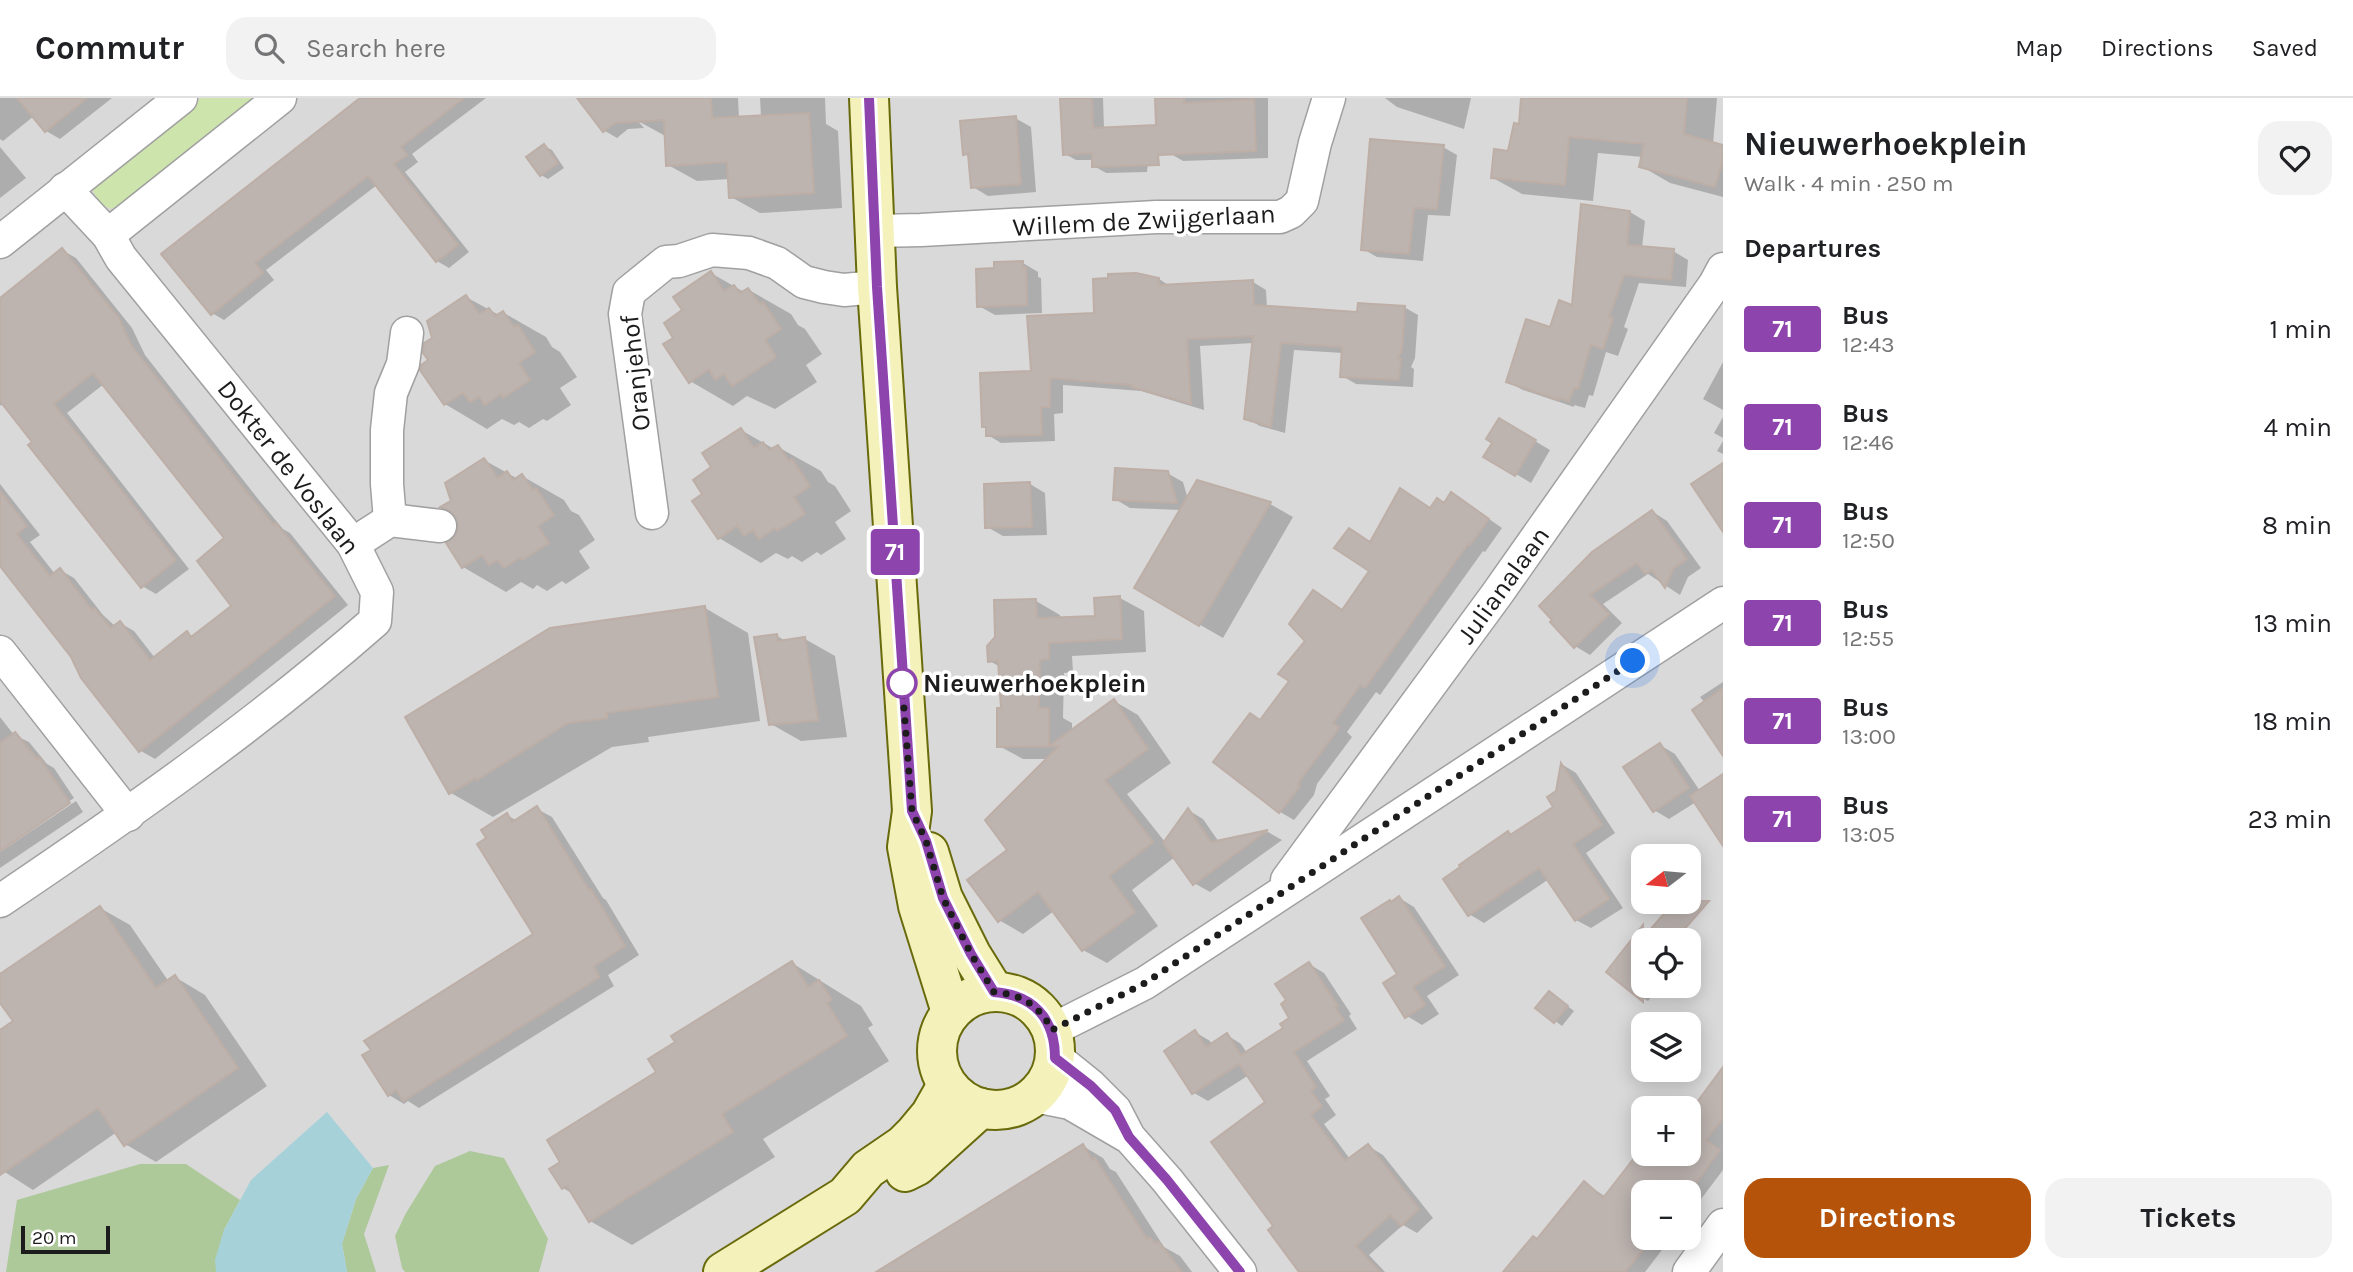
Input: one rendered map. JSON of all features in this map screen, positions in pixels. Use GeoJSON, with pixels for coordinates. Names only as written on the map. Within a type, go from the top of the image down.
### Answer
{"type":"FeatureCollection","features":[{"type":"Feature","properties":{"kind":"main road"},"geometry":{"type":"LineString","coordinates":[[869,98],[877,287],[910,795],[907,847],[918,906],[951,1012]]}},
{"type":"Feature","properties":{"kind":"main road"},"geometry":{"type":"LineString","coordinates":[[910,795],[943,898],[994,992]]}},
{"type":"Feature","properties":{"kind":"main road"},"geometry":{"type":"LineString","coordinates":[[994,992],[1006,993],[1028,1001],[1045,1017],[1053,1044],[1046,1083],[1035,1096],[1012,1108],[999,1110],[971,1105],[958,1097],[940,1072],[937,1056],[941,1026],[951,1012],[978,994],[994,992]]}},
{"type":"Feature","properties":{"kind":"main road"},"geometry":{"type":"LineString","coordinates":[[845,1196],[868,1169],[903,1145],[915,1133],[930,1115],[947,1085]]}},
{"type":"Feature","properties":{"kind":"main road"},"geometry":{"type":"LineString","coordinates":[[723,1272],[845,1196],[876,1187],[917,1166],[981,1108]]}},
{"type":"Feature","properties":{"kind":"street"},"geometry":{"type":"LineString","coordinates":[[0,242],[180,98]]}},
{"type":"Feature","properties":{"kind":"street"},"geometry":{"type":"LineString","coordinates":[[108,235],[280,98]]}},
{"type":"Feature","properties":{"kind":"street","name":"Willem de Zwijgerlaan"},"geometry":{"type":"LineString","coordinates":[[875,231],[1156,217],[1280,217],[1291,212],[1302,201],[1329,98]]}},
{"type":"Feature","properties":{"kind":"street","name":"Dokter de Voslaan"},"geometry":{"type":"LineString","coordinates":[[0,901],[128,815],[281,699],[375,621],[377,592],[353,544],[121,258],[108,235],[65,189]]}},
{"type":"Feature","properties":{"kind":"street","name":"Oranjehof"},"geometry":{"type":"LineString","coordinates":[[652,513],[625,314],[629,292],[666,262],[679,261],[712,250],[749,253],[777,264],[804,282],[824,287],[844,290],[877,287]]}},
{"type":"Feature","properties":{"kind":"street","name":"Julianalaan"},"geometry":{"type":"LineString","coordinates":[[1275,897],[1606,441],[1723,269]]}},
{"type":"Feature","properties":{"kind":"street"},"geometry":{"type":"LineString","coordinates":[[390,520],[387,430],[391,393],[403,364],[407,333]]}},
{"type":"Feature","properties":{"kind":"street"},"geometry":{"type":"LineString","coordinates":[[353,544],[390,520],[440,526]]}},
{"type":"Feature","properties":{"kind":"street"},"geometry":{"type":"LineString","coordinates":[[1240,1272],[1129,1137],[1115,1110],[1053,1044],[1723,603]]}},
{"type":"Feature","properties":{"kind":"street"},"geometry":{"type":"LineString","coordinates":[[0,652],[128,815]]}},
{"type":"Feature","properties":{"kind":"street"},"geometry":{"type":"LineString","coordinates":[[1035,1096],[1070,1103],[1129,1137]]}},
{"type":"Feature","properties":{"kind":"street"},"geometry":{"type":"LineString","coordinates":[[1689,1272],[1723,1224]]}},
{"type":"Feature","properties":{"kind":"shaded area"},"geometry":{"type":"Polygon","coordinates":[[[0,98],[1723,98],[1723,1272],[0,1272],[0,98]]]}},
{"type":"Feature","properties":{"kind":"green space"},"geometry":{"type":"Polygon","coordinates":[[[201,98],[262,98],[132,201],[111,209],[99,203],[91,186],[201,98]]]}},
{"type":"Feature","properties":{"kind":"green space"},"geometry":{"type":"Polygon","coordinates":[[[470,1151],[504,1158],[548,1239],[539,1272],[405,1272],[402,1268],[395,1236],[406,1213],[435,1166],[470,1151]]]}},
{"type":"Feature","properties":{"kind":"green space"},"geometry":{"type":"Polygon","coordinates":[[[140,1164],[186,1164],[240,1200],[224,1230],[217,1272],[6,1272],[17,1200],[140,1164]]]}},
{"type":"Feature","properties":{"kind":"green space"},"geometry":{"type":"Polygon","coordinates":[[[389,1165],[364,1234],[376,1272],[347,1272],[342,1244],[356,1199],[373,1168],[389,1165]]]}},
{"type":"Feature","properties":{"kind":"water"},"geometry":{"type":"Polygon","coordinates":[[[327,1112],[373,1168],[356,1199],[342,1244],[347,1272],[216,1272],[215,1260],[224,1230],[251,1180],[327,1112]]]}},
{"type":"Feature","properties":{"kind":"building"},"geometry":{"type":"Polygon","coordinates":[[[17,98],[87,98],[45,132],[17,98]]]}},
{"type":"Feature","properties":{"kind":"building"},"geometry":{"type":"Polygon","coordinates":[[[360,98],[464,98],[401,147],[407,155],[394,164],[458,245],[436,262],[368,176],[255,263],[263,273],[211,315],[161,254],[360,98]]]}},
{"type":"Feature","properties":{"kind":"building"},"geometry":{"type":"Polygon","coordinates":[[[577,98],[711,98],[712,118],[809,113],[814,193],[729,198],[727,162],[666,166],[664,120],[615,123],[603,132],[577,98]]]}},
{"type":"Feature","properties":{"kind":"building"},"geometry":{"type":"Polygon","coordinates":[[[1060,98],[1092,98],[1093,128],[1156,125],[1155,98],[1184,98],[1184,103],[1254,99],[1256,151],[1158,155],[1159,165],[1092,167],[1092,153],[1063,155],[1060,98]]]}},
{"type":"Feature","properties":{"kind":"building"},"geometry":{"type":"Polygon","coordinates":[[[1521,98],[1687,98],[1684,134],[1723,145],[1723,159],[1715,187],[1639,167],[1644,144],[1569,137],[1565,185],[1491,178],[1494,149],[1508,151],[1514,123],[1519,124],[1521,98]]]}},
{"type":"Feature","properties":{"kind":"building"},"geometry":{"type":"Polygon","coordinates":[[[1016,116],[1021,184],[971,188],[968,154],[963,155],[960,121],[1016,116]]]}},
{"type":"Feature","properties":{"kind":"building"},"geometry":{"type":"Polygon","coordinates":[[[1370,139],[1444,145],[1437,209],[1414,208],[1409,254],[1361,250],[1370,139]]]}},
{"type":"Feature","properties":{"kind":"building"},"geometry":{"type":"Polygon","coordinates":[[[544,144],[558,163],[540,176],[526,157],[544,144]]]}},
{"type":"Feature","properties":{"kind":"building"},"geometry":{"type":"Polygon","coordinates":[[[1581,204],[1630,211],[1627,245],[1674,249],[1671,280],[1624,275],[1609,317],[1613,318],[1603,349],[1591,345],[1578,389],[1574,388],[1569,401],[1506,382],[1526,319],[1550,327],[1559,300],[1572,305],[1581,204]]]}},
{"type":"Feature","properties":{"kind":"building"},"geometry":{"type":"Polygon","coordinates":[[[62,248],[119,318],[131,345],[245,490],[274,525],[276,523],[335,596],[139,752],[81,678],[71,657],[0,566],[0,491],[27,526],[17,534],[50,576],[60,568],[92,610],[94,608],[111,628],[120,621],[150,660],[187,631],[191,637],[231,606],[197,561],[224,538],[93,373],[54,404],[176,560],[141,588],[28,445],[32,442],[0,401],[0,298],[62,248]]]}},
{"type":"Feature","properties":{"kind":"building"},"geometry":{"type":"Polygon","coordinates":[[[1023,261],[1023,268],[1026,267],[1027,305],[977,307],[976,269],[994,268],[994,262],[1023,261]]]}},
{"type":"Feature","properties":{"kind":"building"},"geometry":{"type":"Polygon","coordinates":[[[711,271],[724,291],[734,285],[740,293],[748,288],[760,304],[763,302],[781,329],[765,340],[776,357],[732,386],[724,374],[715,380],[709,369],[689,383],[663,344],[673,338],[664,323],[682,310],[673,297],[711,271]]]}},
{"type":"Feature","properties":{"kind":"building"},"geometry":{"type":"Polygon","coordinates":[[[1136,273],[1159,278],[1159,285],[1253,280],[1254,305],[1357,312],[1358,303],[1405,306],[1402,350],[1398,358],[1401,359],[1399,380],[1340,377],[1342,347],[1281,343],[1271,427],[1244,419],[1253,336],[1187,339],[1191,404],[1131,385],[1050,378],[1050,407],[1041,407],[1042,435],[986,436],[986,427],[982,427],[980,373],[1031,371],[1027,316],[1094,313],[1093,279],[1108,278],[1108,274],[1136,273]]]}},
{"type":"Feature","properties":{"kind":"building"},"geometry":{"type":"Polygon","coordinates":[[[466,295],[479,314],[489,308],[495,316],[503,311],[514,327],[518,325],[535,352],[519,363],[530,380],[503,398],[501,394],[485,405],[479,397],[470,402],[463,393],[444,405],[420,370],[421,365],[428,360],[423,353],[424,343],[432,338],[427,321],[466,295]]]}},
{"type":"Feature","properties":{"kind":"building"},"geometry":{"type":"Polygon","coordinates":[[[1499,418],[1536,440],[1515,476],[1483,457],[1492,443],[1486,439],[1499,418]]]}},
{"type":"Feature","properties":{"kind":"building"},"geometry":{"type":"Polygon","coordinates":[[[741,428],[754,448],[763,442],[769,450],[778,445],[789,461],[792,459],[810,486],[794,497],[805,514],[759,539],[753,530],[744,536],[737,526],[718,539],[692,501],[702,494],[693,480],[711,467],[702,453],[741,428]]]}},
{"type":"Feature","properties":{"kind":"building"},"geometry":{"type":"Polygon","coordinates":[[[484,458],[498,478],[507,471],[513,480],[522,474],[533,490],[536,488],[554,515],[538,526],[549,543],[504,568],[497,560],[489,565],[482,555],[462,568],[446,543],[455,536],[458,529],[457,519],[450,511],[440,507],[451,501],[445,483],[484,458]]]}},
{"type":"Feature","properties":{"kind":"building"},"geometry":{"type":"Polygon","coordinates":[[[1723,463],[1723,532],[1691,484],[1723,463]]]}},
{"type":"Feature","properties":{"kind":"building"},"geometry":{"type":"Polygon","coordinates":[[[1115,468],[1168,471],[1177,503],[1113,500],[1115,468]]]}},
{"type":"Feature","properties":{"kind":"building"},"geometry":{"type":"Polygon","coordinates":[[[1197,480],[1271,502],[1199,626],[1134,588],[1197,480]]]}},
{"type":"Feature","properties":{"kind":"building"},"geometry":{"type":"Polygon","coordinates":[[[1030,482],[1032,527],[985,528],[984,484],[1030,482]]]}},
{"type":"Feature","properties":{"kind":"building"},"geometry":{"type":"Polygon","coordinates":[[[1400,488],[1430,508],[1437,498],[1444,503],[1451,492],[1489,519],[1470,545],[1468,544],[1365,688],[1360,685],[1333,723],[1339,728],[1279,813],[1213,762],[1250,713],[1260,720],[1289,681],[1278,674],[1305,641],[1289,624],[1313,590],[1342,610],[1369,571],[1334,548],[1349,528],[1370,542],[1400,488]]]}},
{"type":"Feature","properties":{"kind":"building"},"geometry":{"type":"Polygon","coordinates":[[[1652,510],[1687,559],[1673,569],[1665,588],[1652,570],[1645,574],[1637,563],[1590,595],[1609,614],[1574,648],[1539,606],[1592,552],[1652,510]]]}},
{"type":"Feature","properties":{"kind":"building"},"geometry":{"type":"Polygon","coordinates":[[[1120,596],[1122,639],[1049,643],[1049,659],[1040,660],[1039,708],[1049,708],[1049,746],[1114,699],[1148,749],[1105,780],[1153,842],[1109,876],[1135,912],[1082,951],[1038,892],[998,922],[967,880],[1007,850],[985,820],[1059,746],[997,747],[997,708],[1001,708],[998,661],[988,662],[987,646],[995,637],[994,600],[1036,599],[1037,618],[1042,618],[1095,616],[1094,598],[1120,596]]]}},
{"type":"Feature","properties":{"kind":"building"},"geometry":{"type":"Polygon","coordinates":[[[705,606],[718,697],[607,713],[607,718],[568,723],[477,780],[476,778],[449,794],[405,717],[550,628],[705,606]]]}},
{"type":"Feature","properties":{"kind":"building"},"geometry":{"type":"Polygon","coordinates":[[[777,634],[778,641],[805,637],[818,720],[769,725],[754,637],[777,634]]]}},
{"type":"Feature","properties":{"kind":"building"},"geometry":{"type":"Polygon","coordinates":[[[1723,688],[1723,756],[1692,710],[1723,688]]]}},
{"type":"Feature","properties":{"kind":"building"},"geometry":{"type":"Polygon","coordinates":[[[15,732],[37,759],[39,757],[70,803],[0,851],[0,743],[15,732]]]}},
{"type":"Feature","properties":{"kind":"building"},"geometry":{"type":"Polygon","coordinates":[[[1660,743],[1689,788],[1653,812],[1623,767],[1660,743]]]}},
{"type":"Feature","properties":{"kind":"building"},"geometry":{"type":"Polygon","coordinates":[[[1561,763],[1602,825],[1573,844],[1609,899],[1575,921],[1539,868],[1468,916],[1443,879],[1508,831],[1510,835],[1553,807],[1547,797],[1556,791],[1561,763]]]}},
{"type":"Feature","properties":{"kind":"building"},"geometry":{"type":"Polygon","coordinates":[[[1723,774],[1723,846],[1690,796],[1723,774]]]}},
{"type":"Feature","properties":{"kind":"building"},"geometry":{"type":"Polygon","coordinates":[[[537,806],[625,946],[594,966],[599,977],[587,985],[403,1101],[396,1090],[388,1096],[362,1055],[371,1050],[364,1041],[533,934],[477,844],[486,838],[481,830],[507,813],[512,822],[537,806]]]}},
{"type":"Feature","properties":{"kind":"building"},"geometry":{"type":"Polygon","coordinates":[[[1188,808],[1211,842],[1268,830],[1193,885],[1163,843],[1188,808]]]}},
{"type":"Feature","properties":{"kind":"building"},"geometry":{"type":"Polygon","coordinates":[[[1399,896],[1445,966],[1413,987],[1425,1005],[1405,1018],[1383,983],[1397,974],[1361,918],[1399,896]]]}},
{"type":"Feature","properties":{"kind":"building"},"geometry":{"type":"Polygon","coordinates":[[[1701,901],[1709,901],[1701,910],[1701,901]]]}},
{"type":"Feature","properties":{"kind":"building"},"geometry":{"type":"Polygon","coordinates":[[[100,906],[156,988],[175,975],[238,1068],[124,1146],[98,1108],[0,1175],[0,1030],[13,1021],[0,1003],[0,974],[100,906]]]}},
{"type":"Feature","properties":{"kind":"building"},"geometry":{"type":"Polygon","coordinates":[[[1664,914],[1698,914],[1685,928],[1652,928],[1664,914]]]}},
{"type":"Feature","properties":{"kind":"building"},"geometry":{"type":"Polygon","coordinates":[[[1631,940],[1631,992],[1606,972],[1631,940]]]}},
{"type":"Feature","properties":{"kind":"building"},"geometry":{"type":"Polygon","coordinates":[[[792,961],[808,987],[819,980],[832,1000],[827,1003],[847,1036],[722,1114],[733,1132],[589,1222],[567,1186],[562,1189],[549,1169],[560,1162],[547,1140],[656,1072],[648,1059],[675,1042],[671,1036],[792,961]]]}},
{"type":"Feature","properties":{"kind":"building"},"geometry":{"type":"Polygon","coordinates":[[[1309,962],[1344,1020],[1294,1052],[1316,1087],[1311,1091],[1322,1106],[1311,1115],[1345,1161],[1368,1144],[1419,1209],[1401,1226],[1390,1215],[1356,1246],[1380,1272],[1299,1272],[1268,1230],[1273,1226],[1211,1142],[1265,1102],[1239,1064],[1192,1094],[1164,1051],[1195,1030],[1206,1047],[1227,1033],[1241,1055],[1283,1028],[1280,1024],[1289,1018],[1281,1004],[1286,1000],[1275,984],[1309,962]]]}},
{"type":"Feature","properties":{"kind":"building"},"geometry":{"type":"Polygon","coordinates":[[[1549,991],[1568,1006],[1554,1023],[1535,1008],[1549,991]]]}},
{"type":"Feature","properties":{"kind":"building"},"geometry":{"type":"Polygon","coordinates":[[[1723,1067],[1723,1118],[1706,1140],[1720,1150],[1698,1180],[1631,1180],[1631,1250],[1643,1250],[1625,1272],[1503,1272],[1533,1236],[1537,1239],[1584,1181],[1603,1198],[1631,1162],[1631,1166],[1701,1166],[1701,1097],[1723,1067]]]}},
{"type":"Feature","properties":{"kind":"building"},"geometry":{"type":"Polygon","coordinates":[[[1083,1144],[1092,1160],[1095,1158],[1147,1239],[1150,1237],[1155,1243],[1159,1242],[1182,1272],[876,1272],[1083,1144]]]}},
{"type":"Feature","properties":{"kind":"bus line","name":"71"},"geometry":{"type":"LineString","coordinates":[[869,98],[877,287],[912,811],[926,841],[943,898],[994,992],[1018,996],[1036,1007],[1045,1017],[1052,1030],[1055,1058],[1091,1086],[1115,1110],[1129,1137],[1240,1272]]}},
{"type":"Feature","properties":{"kind":"place","name":"Nieuwerhoekplein"},"geometry":{"type":"Point","coordinates":[902,683]}},
{"type":"Feature","properties":{"kind":"route"},"geometry":{"type":"LineString","coordinates":[[902,683],[912,811],[926,841],[943,898],[994,992],[1018,996],[1028,1001],[1045,1017],[1052,1030],[1145,983],[1633,661]]}}]}
